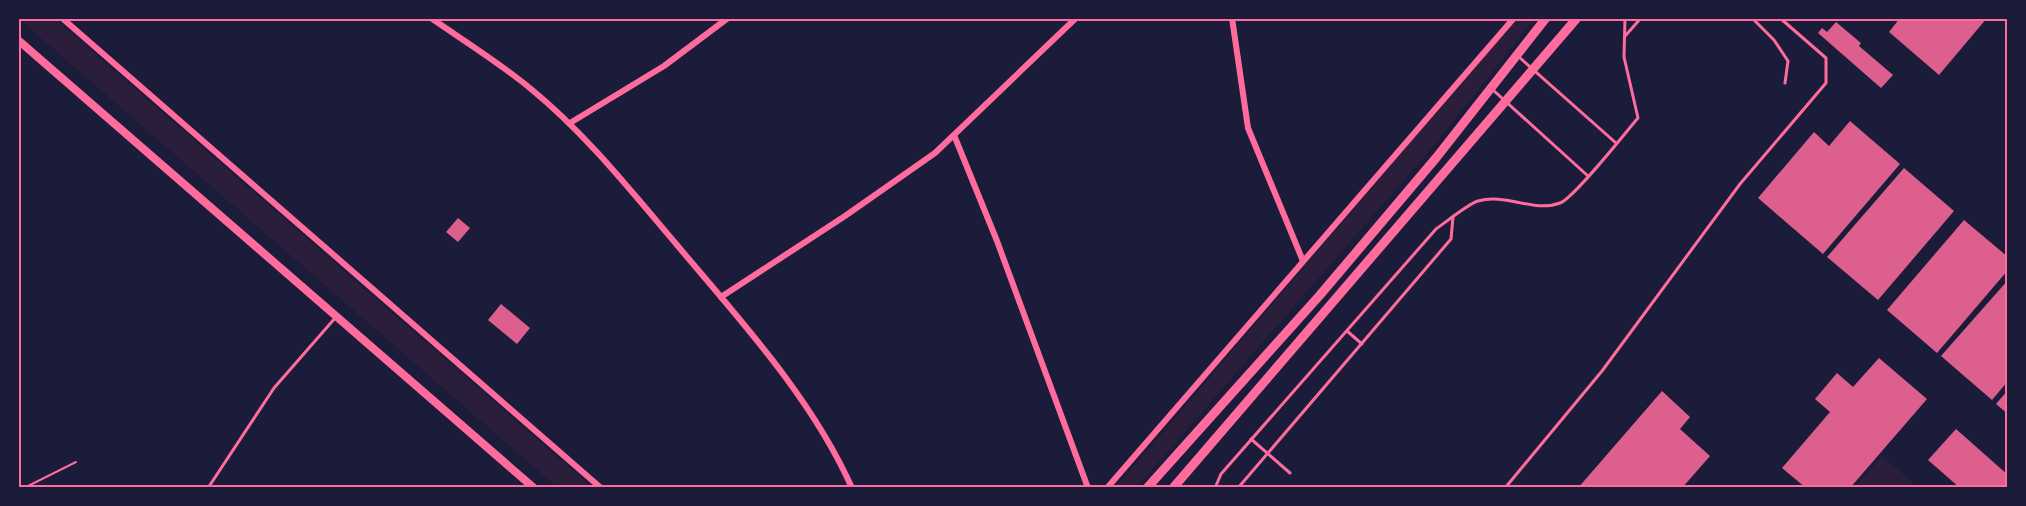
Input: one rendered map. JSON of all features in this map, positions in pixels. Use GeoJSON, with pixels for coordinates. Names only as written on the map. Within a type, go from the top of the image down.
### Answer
{"type":"FeatureCollection","features":[{"type":"Feature","properties":{"kind":"main road"},"geometry":{"type":"LineString","coordinates":[[1147,488],[1320,295],[1491,89],[1546,18]]}},
{"type":"Feature","properties":{"kind":"main road"},"geometry":{"type":"LineString","coordinates":[[1173,488],[1578,18]]}},
{"type":"Feature","properties":{"kind":"street"},"geometry":{"type":"LineString","coordinates":[[62,18],[601,488]]}},
{"type":"Feature","properties":{"kind":"street"},"geometry":{"type":"LineString","coordinates":[[431,18],[530,88],[570,123],[721,297],[772,360],[826,436],[852,488]]}},
{"type":"Feature","properties":{"kind":"street"},"geometry":{"type":"LineString","coordinates":[[570,123],[664,66],[728,18]]}},
{"type":"Feature","properties":{"kind":"street"},"geometry":{"type":"LineString","coordinates":[[721,297],[936,153],[1076,18]]}},
{"type":"Feature","properties":{"kind":"street"},"geometry":{"type":"LineString","coordinates":[[1232,18],[1248,128],[1303,261]]}},
{"type":"Feature","properties":{"kind":"street"},"geometry":{"type":"LineString","coordinates":[[1107,488],[1514,18]]}},
{"type":"Feature","properties":{"kind":"street"},"geometry":{"type":"LineString","coordinates":[[18,40],[534,488]]}},
{"type":"Feature","properties":{"kind":"street"},"geometry":{"type":"LineString","coordinates":[[954,135],[997,240],[1088,488]]}},
{"type":"Feature","properties":{"kind":"lane"},"geometry":{"type":"LineString","coordinates":[[1215,488],[1221,474],[1436,229],[1477,201],[1506,199],[1542,207],[1562,203],[1588,176],[1638,117],[1624,57],[1625,18]]}},
{"type":"Feature","properties":{"kind":"lane"},"geometry":{"type":"LineString","coordinates":[[1626,35],[1641,18]]}},
{"type":"Feature","properties":{"kind":"lane"},"geometry":{"type":"LineString","coordinates":[[1752,18],[1774,40],[1788,61],[1785,83]]}},
{"type":"Feature","properties":{"kind":"lane"},"geometry":{"type":"LineString","coordinates":[[1505,488],[1602,371],[1740,184],[1826,83],[1826,58],[1780,18]]}},
{"type":"Feature","properties":{"kind":"lane"},"geometry":{"type":"LineString","coordinates":[[1517,56],[1616,143]]}},
{"type":"Feature","properties":{"kind":"lane"},"geometry":{"type":"LineString","coordinates":[[1491,89],[1506,100],[1588,176]]}},
{"type":"Feature","properties":{"kind":"lane"},"geometry":{"type":"LineString","coordinates":[[1238,488],[1451,239],[1453,218]]}},
{"type":"Feature","properties":{"kind":"lane"},"geometry":{"type":"LineString","coordinates":[[208,488],[274,388],[336,317]]}},
{"type":"Feature","properties":{"kind":"lane"},"geometry":{"type":"LineString","coordinates":[[1347,331],[1362,344]]}},
{"type":"Feature","properties":{"kind":"lane"},"geometry":{"type":"LineString","coordinates":[[1251,439],[1290,473]]}},
{"type":"Feature","properties":{"kind":"path"},"geometry":{"type":"LineString","coordinates":[[24,488],[76,462]]}},
{"type":"Feature","properties":{"kind":"shaded area"},"geometry":{"type":"Polygon","coordinates":[[[18,18],[54,18],[593,488],[558,488],[18,18]]]}},
{"type":"Feature","properties":{"kind":"shaded area"},"geometry":{"type":"Polygon","coordinates":[[[1517,18],[1535,18],[1436,143],[1136,488],[1115,488],[1517,18]]]}},
{"type":"Feature","properties":{"kind":"shaded area"},"geometry":{"type":"Polygon","coordinates":[[[1882,456],[1919,488],[1854,488],[1882,456]]]}},
{"type":"Feature","properties":{"kind":"building"},"geometry":{"type":"Polygon","coordinates":[[[1900,18],[1987,18],[1939,75],[1889,32],[1900,18]]]}},
{"type":"Feature","properties":{"kind":"building"},"geometry":{"type":"Polygon","coordinates":[[[1836,22],[1861,43],[1859,46],[1893,75],[1881,88],[1818,33],[1822,28],[1827,32],[1836,22]]]}},
{"type":"Feature","properties":{"kind":"building"},"geometry":{"type":"Polygon","coordinates":[[[1850,121],[1900,164],[1823,254],[1758,198],[1814,132],[1829,146],[1850,121]]]}},
{"type":"Feature","properties":{"kind":"building"},"geometry":{"type":"Polygon","coordinates":[[[1904,168],[1954,211],[1878,300],[1827,257],[1904,168]]]}},
{"type":"Feature","properties":{"kind":"building"},"geometry":{"type":"Polygon","coordinates":[[[458,218],[470,228],[458,242],[446,232],[458,218]]]}},
{"type":"Feature","properties":{"kind":"building"},"geometry":{"type":"Polygon","coordinates":[[[1964,220],[2008,257],[2008,270],[1937,353],[1887,310],[1964,220]]]}},
{"type":"Feature","properties":{"kind":"building"},"geometry":{"type":"Polygon","coordinates":[[[2008,280],[2008,381],[1992,400],[1941,356],[2008,280]]]}},
{"type":"Feature","properties":{"kind":"building"},"geometry":{"type":"Polygon","coordinates":[[[501,304],[530,328],[517,344],[488,320],[501,304]]]}},
{"type":"Feature","properties":{"kind":"building"},"geometry":{"type":"Polygon","coordinates":[[[1879,358],[1927,399],[1850,488],[1806,488],[1782,468],[1830,412],[1815,399],[1837,373],[1853,387],[1879,358]]]}},
{"type":"Feature","properties":{"kind":"building"},"geometry":{"type":"Polygon","coordinates":[[[2008,390],[2008,414],[1996,404],[2008,390]]]}},
{"type":"Feature","properties":{"kind":"building"},"geometry":{"type":"Polygon","coordinates":[[[1662,391],[1690,417],[1680,429],[1710,456],[1682,488],[1578,488],[1662,391]]]}},
{"type":"Feature","properties":{"kind":"building"},"geometry":{"type":"Polygon","coordinates":[[[1956,429],[2008,475],[2008,488],[1960,488],[1928,460],[1956,429]]]}}]}
